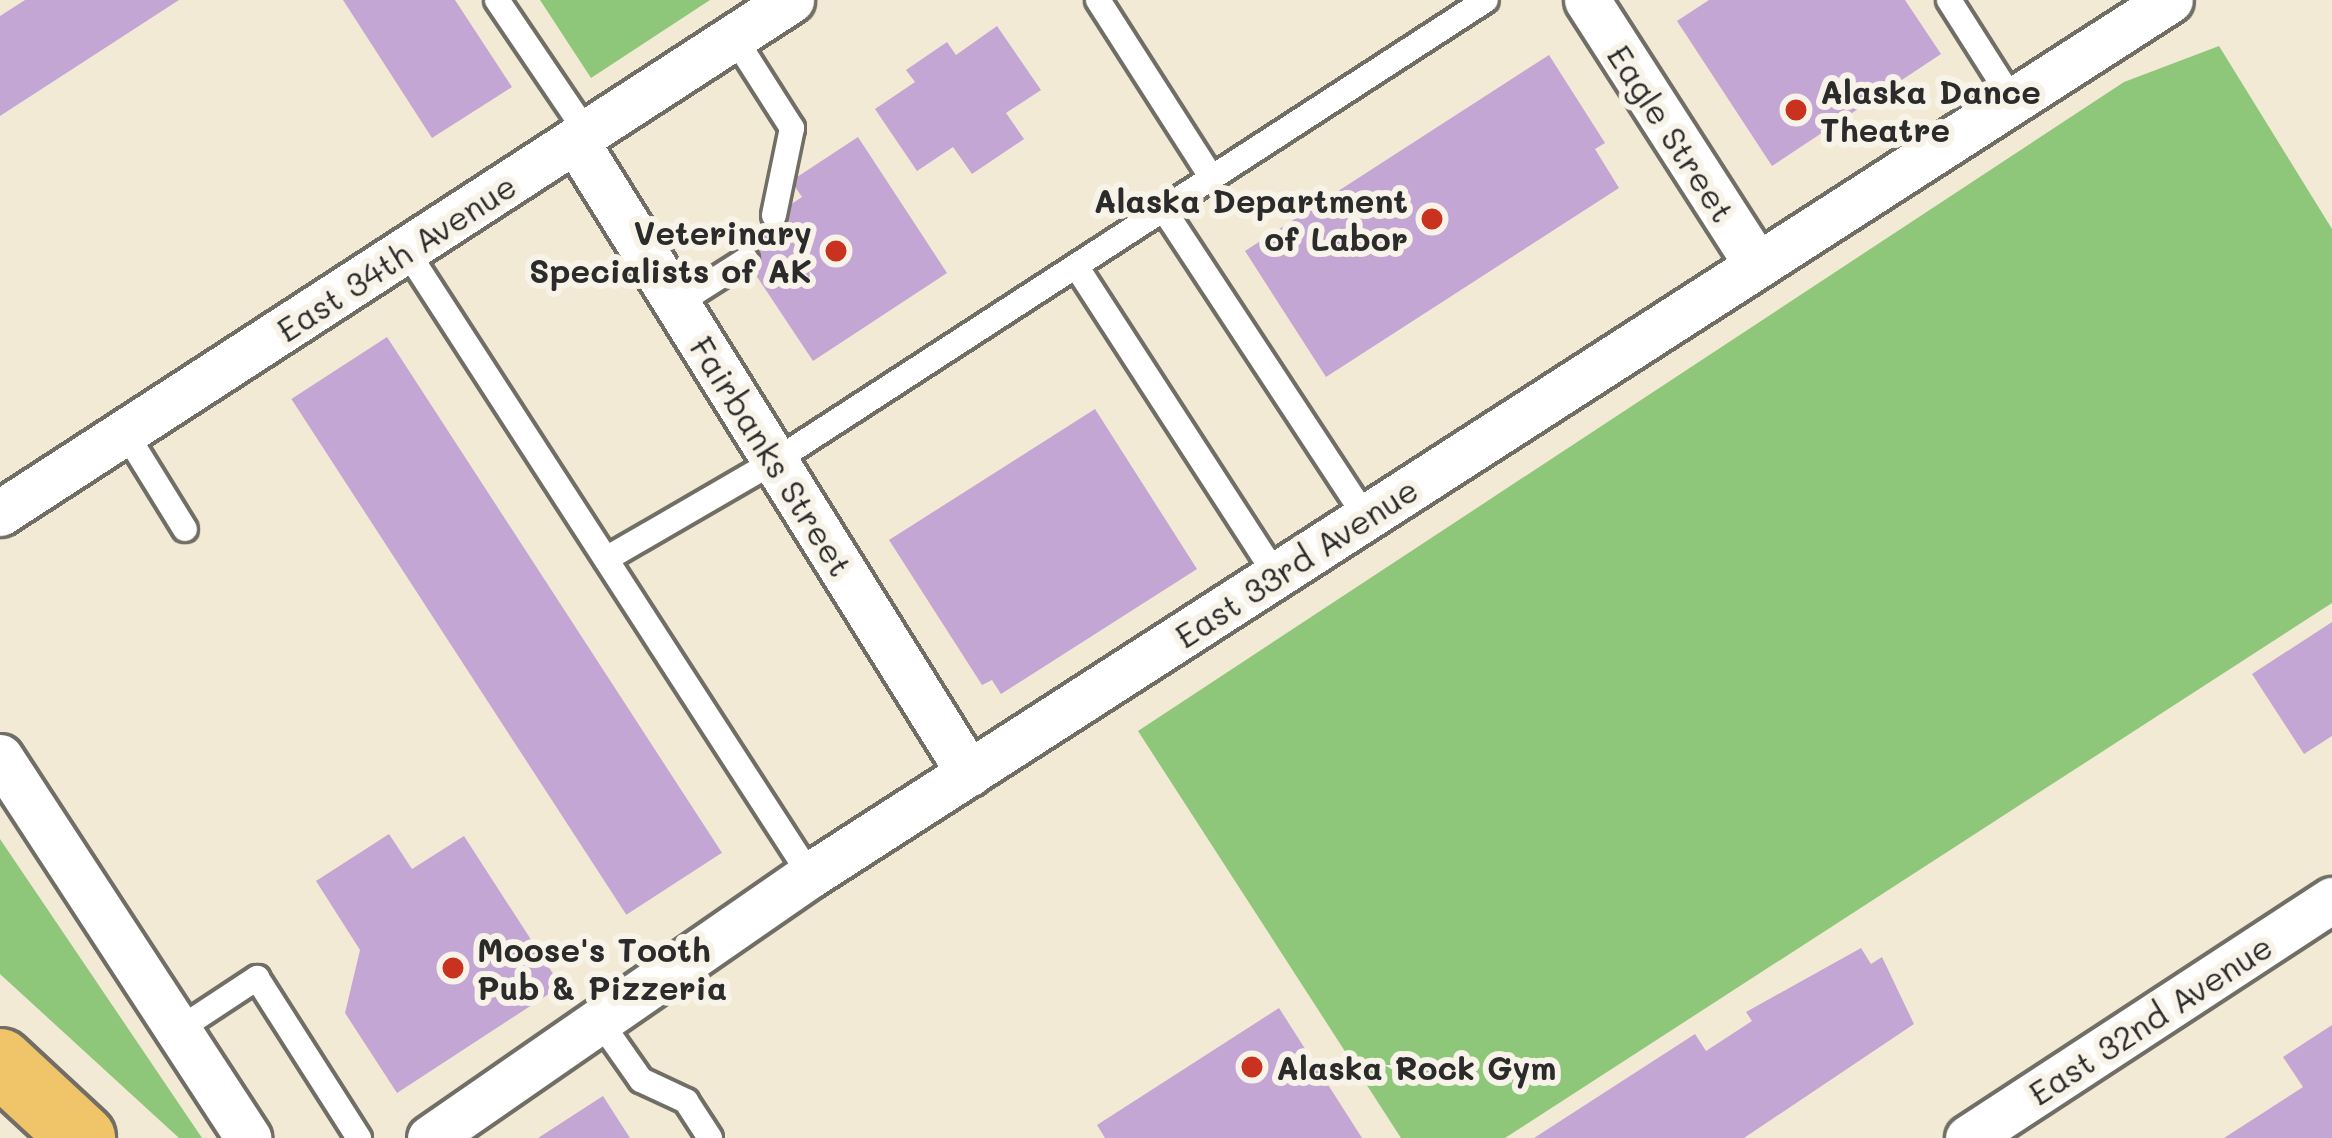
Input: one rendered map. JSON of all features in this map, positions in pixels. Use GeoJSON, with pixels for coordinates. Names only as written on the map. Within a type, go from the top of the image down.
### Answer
{"type":"FeatureCollection","features":[{"type":"Feature","properties":{"kind":"highway"},"geometry":{"type":"LineString","coordinates":[[0,1062],[82,1138]]}},
{"type":"Feature","properties":{"kind":"street","name":"East 34th Avenue"},"geometry":{"type":"LineString","coordinates":[[0,513],[791,0]]}},
{"type":"Feature","properties":{"kind":"street","name":"Eagle Street"},"geometry":{"type":"LineString","coordinates":[[1587,0],[1757,265]]}},
{"type":"Feature","properties":{"kind":"street","name":"East 33rd Avenue"},"geometry":{"type":"LineString","coordinates":[[430,1138],[810,875],[2170,0]]}},
{"type":"Feature","properties":{"kind":"street","name":"Fairbanks Street"},"geometry":{"type":"LineString","coordinates":[[581,136],[676,304],[969,773]]}},
{"type":"Feature","properties":{"kind":"street"},"geometry":{"type":"LineString","coordinates":[[0,758],[248,1138]]}},
{"type":"Feature","properties":{"kind":"street","name":"East 32nd Avenue"},"geometry":{"type":"LineString","coordinates":[[1968,1138],[2332,900]]}},
{"type":"Feature","properties":{"kind":"lane"},"geometry":{"type":"LineString","coordinates":[[497,0],[581,136]]}},
{"type":"Feature","properties":{"kind":"lane"},"geometry":{"type":"LineString","coordinates":[[1098,0],[1213,178]]}},
{"type":"Feature","properties":{"kind":"lane"},"geometry":{"type":"LineString","coordinates":[[606,559],[775,461],[1486,0]]}},
{"type":"Feature","properties":{"kind":"lane"},"geometry":{"type":"LineString","coordinates":[[1949,0],[2013,101]]}},
{"type":"Feature","properties":{"kind":"lane"},"geometry":{"type":"LineString","coordinates":[[734,37],[792,128],[774,215]]}},
{"type":"Feature","properties":{"kind":"lane"},"geometry":{"type":"LineString","coordinates":[[1164,210],[1366,517]]}},
{"type":"Feature","properties":{"kind":"lane"},"geometry":{"type":"LineString","coordinates":[[406,250],[810,875]]}},
{"type":"Feature","properties":{"kind":"lane"},"geometry":{"type":"LineString","coordinates":[[676,304],[746,260]]}},
{"type":"Feature","properties":{"kind":"lane"},"geometry":{"type":"LineString","coordinates":[[1076,266],[1276,575]]}},
{"type":"Feature","properties":{"kind":"lane"},"geometry":{"type":"LineString","coordinates":[[125,432],[185,529]]}},
{"type":"Feature","properties":{"kind":"lane"},"geometry":{"type":"LineString","coordinates":[[178,1030],[257,978],[359,1138]]}},
{"type":"Feature","properties":{"kind":"lane"},"geometry":{"type":"LineString","coordinates":[[601,1023],[641,1080],[686,1101],[710,1138]]}},
{"type":"Feature","properties":{"kind":"green space"},"geometry":{"type":"Polygon","coordinates":[[[540,0],[710,0],[591,78],[540,0]]]}},
{"type":"Feature","properties":{"kind":"green space"},"geometry":{"type":"Polygon","coordinates":[[[2219,46],[2332,229],[2332,603],[1505,1138],[1401,1138],[1138,731],[2124,82],[2219,46]]]}},
{"type":"Feature","properties":{"kind":"green space"},"geometry":{"type":"Polygon","coordinates":[[[0,839],[202,1138],[179,1138],[0,974],[0,839]]]}},
{"type":"Feature","properties":{"kind":"building"},"geometry":{"type":"Polygon","coordinates":[[[25,0],[179,0],[0,116],[0,16],[25,0]]]}},
{"type":"Feature","properties":{"kind":"building"},"geometry":{"type":"Polygon","coordinates":[[[343,0],[455,0],[512,87],[432,138],[343,0]]]}},
{"type":"Feature","properties":{"kind":"building","name":"Alaska Dance Theatre"},"geometry":{"type":"Polygon","coordinates":[[[1709,0],[1905,0],[1941,54],[1772,166],[1677,21],[1709,0]]]}},
{"type":"Feature","properties":{"kind":"building"},"geometry":{"type":"Polygon","coordinates":[[[997,26],[1041,90],[1006,113],[1024,139],[972,174],[953,147],[917,171],[875,109],[915,82],[906,70],[947,42],[956,55],[997,26]]]}},
{"type":"Feature","properties":{"kind":"building","name":"Alaska Department of Labor"},"geometry":{"type":"Polygon","coordinates":[[[1549,55],[1605,143],[1595,149],[1619,188],[1326,377],[1245,251],[1549,55]]]}},
{"type":"Feature","properties":{"kind":"building","name":"Veterinary Specialists of AK"},"geometry":{"type":"Polygon","coordinates":[[[858,137],[947,273],[813,361],[734,242],[802,197],[791,181],[858,137]]]}},
{"type":"Feature","properties":{"kind":"building"},"geometry":{"type":"Polygon","coordinates":[[[387,337],[722,853],[626,915],[291,399],[387,337]]]}},
{"type":"Feature","properties":{"kind":"building"},"geometry":{"type":"Polygon","coordinates":[[[1095,409],[1197,569],[1001,694],[992,680],[982,685],[889,540],[1095,409]]]}},
{"type":"Feature","properties":{"kind":"building"},"geometry":{"type":"Polygon","coordinates":[[[2332,622],[2332,736],[2304,754],[2252,674],[2332,622]]]}},
{"type":"Feature","properties":{"kind":"building","name":"Moose's Tooth Pub & Pizzeria"},"geometry":{"type":"Polygon","coordinates":[[[389,834],[412,869],[464,836],[561,986],[397,1093],[345,1013],[360,950],[316,881],[389,834]]]}},
{"type":"Feature","properties":{"kind":"building"},"geometry":{"type":"Polygon","coordinates":[[[1861,948],[1871,964],[1882,957],[1914,1024],[1744,1138],[1534,1138],[1695,1034],[1706,1051],[1752,1021],[1746,1012],[1861,948]]]}},
{"type":"Feature","properties":{"kind":"building","name":"Alaska Rock Gym"},"geometry":{"type":"Polygon","coordinates":[[[1279,1008],[1362,1138],[1105,1138],[1097,1125],[1279,1008]]]}},
{"type":"Feature","properties":{"kind":"building"},"geometry":{"type":"Polygon","coordinates":[[[2332,1025],[2332,1138],[2224,1138],[2303,1087],[2283,1057],[2332,1025]]]}},
{"type":"Feature","properties":{"kind":"building"},"geometry":{"type":"Polygon","coordinates":[[[603,1096],[630,1138],[538,1138],[603,1096]]]}},
{"type":"Feature","properties":{"kind":"place","name":"Alaska Dance Theatre"},"geometry":{"type":"Point","coordinates":[1796,110]}},
{"type":"Feature","properties":{"kind":"place","name":"Alaska Department of Labor"},"geometry":{"type":"Point","coordinates":[1432,219]}},
{"type":"Feature","properties":{"kind":"place","name":"Veterinary Specialists of AK"},"geometry":{"type":"Point","coordinates":[836,251]}},
{"type":"Feature","properties":{"kind":"place","name":"Moose's Tooth Pub & Pizzeria"},"geometry":{"type":"Point","coordinates":[453,968]}},
{"type":"Feature","properties":{"kind":"place","name":"Alaska Rock Gym"},"geometry":{"type":"Point","coordinates":[1252,1067]}}]}
